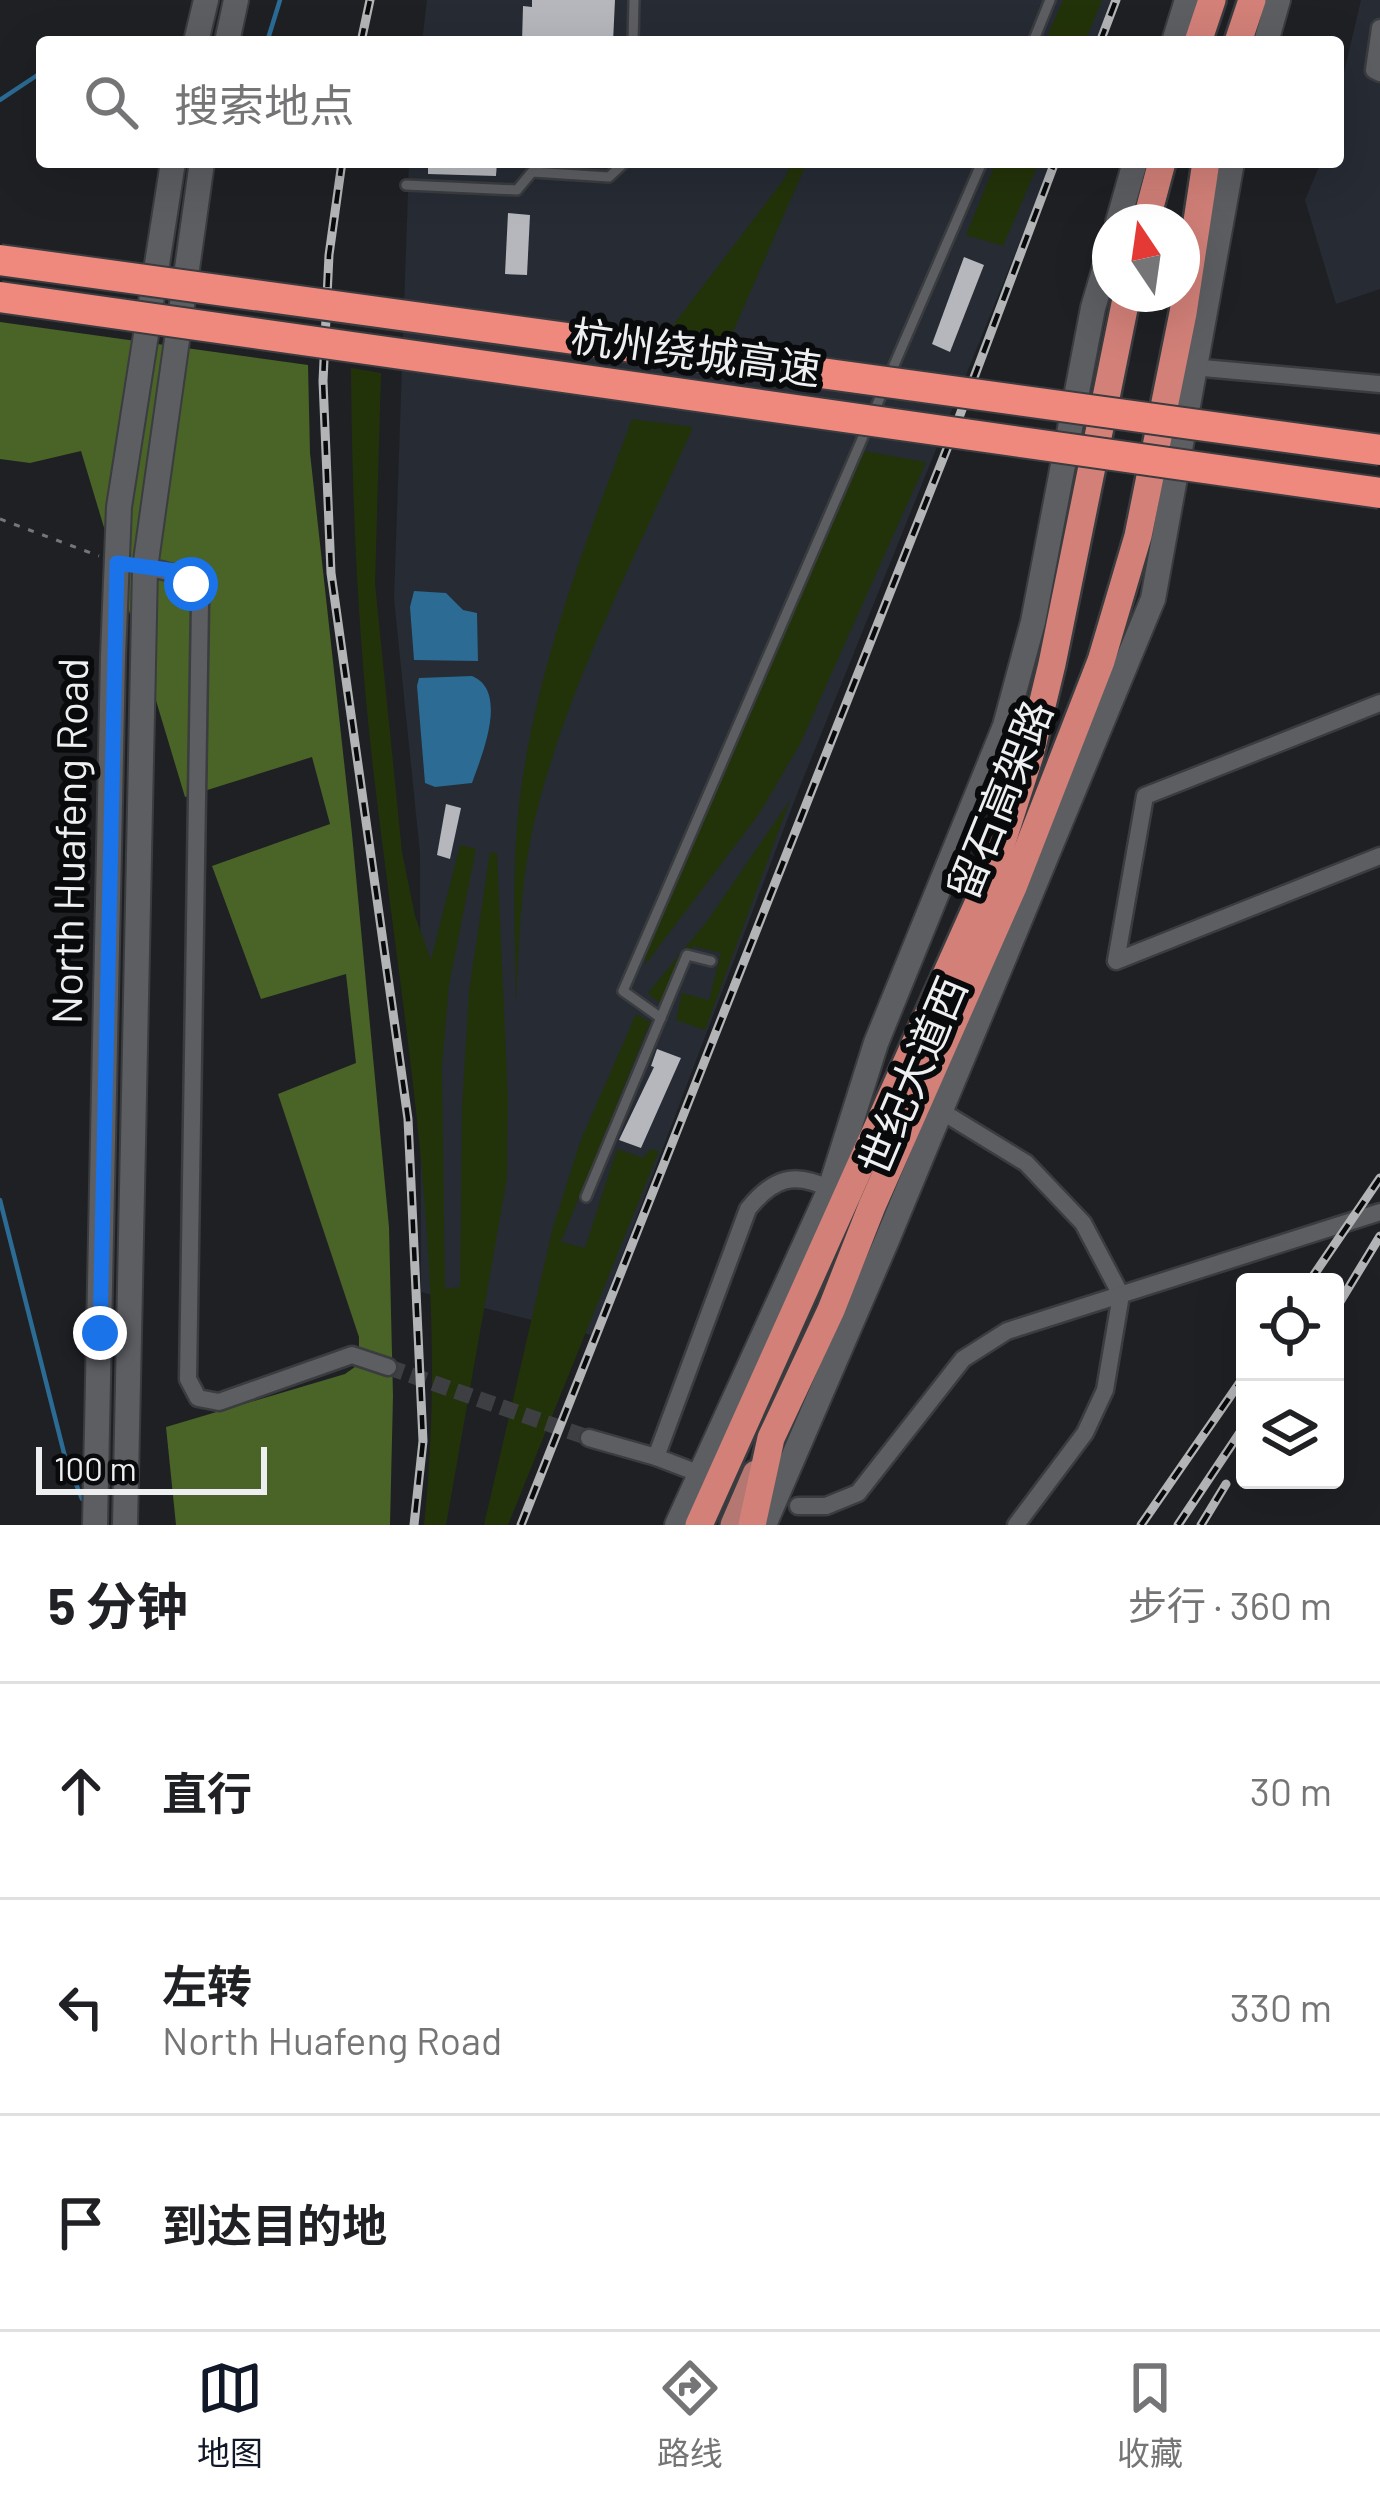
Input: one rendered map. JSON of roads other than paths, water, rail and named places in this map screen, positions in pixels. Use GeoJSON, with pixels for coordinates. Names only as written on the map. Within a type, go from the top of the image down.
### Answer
{"type":"FeatureCollection","features":[{"type":"Feature","properties":{"kind":"highway"},"geometry":{"type":"LineString","coordinates":[[1200,36],[1212,0]]}},
{"type":"Feature","properties":{"kind":"highway"},"geometry":{"type":"LineString","coordinates":[[1240,36],[1252,0]]}},
{"type":"Feature","properties":{"kind":"highway"},"geometry":{"type":"LineString","coordinates":[[1151,204],[1160,168]]}},
{"type":"Feature","properties":{"kind":"highway","name":"留石高架路"},"geometry":{"type":"LineString","coordinates":[[752,1525],[771,1438],[831,1310],[1012,887],[1101,662],[1138,536],[1183,314],[1206,168]]}},
{"type":"Feature","properties":{"kind":"highway","name":"杭州绕城高速"},"geometry":{"type":"LineString","coordinates":[[0,260],[1380,450]]}},
{"type":"Feature","properties":{"kind":"highway","name":"杭州绕城高速"},"geometry":{"type":"LineString","coordinates":[[0,297],[1380,493]]}},
{"type":"Feature","properties":{"kind":"highway","name":"留石高架路"},"geometry":{"type":"LineString","coordinates":[[699,1525],[993,870],[1030,755],[1077,553],[1124,312]]}},
{"type":"Feature","properties":{"kind":"highway"},"geometry":{"type":"LineString","coordinates":[[830,1190],[1030,755]]}},
{"type":"Feature","properties":{"kind":"main road"},"geometry":{"type":"LineString","coordinates":[[197,36],[206,0]]}},
{"type":"Feature","properties":{"kind":"main road"},"geometry":{"type":"LineString","coordinates":[[228,36],[236,0]]}},
{"type":"Feature","properties":{"kind":"main road"},"geometry":{"type":"LineString","coordinates":[[1176,36],[1187,0]]}},
{"type":"Feature","properties":{"kind":"main road"},"geometry":{"type":"LineString","coordinates":[[1268,36],[1278,0]]}},
{"type":"Feature","properties":{"kind":"main road","name":"North Huafeng Road"},"geometry":{"type":"LineString","coordinates":[[95,1525],[119,507],[171,168]]}},
{"type":"Feature","properties":{"kind":"main road","name":"North Huafeng Road"},"geometry":{"type":"LineString","coordinates":[[125,1525],[145,568],[201,168]]}},
{"type":"Feature","properties":{"kind":"main road"},"geometry":{"type":"LineString","coordinates":[[1123,204],[1133,168]]}},
{"type":"Feature","properties":{"kind":"main road","name":"世纪大道西"},"geometry":{"type":"LineString","coordinates":[[764,1525],[1153,599],[1231,168]]}},
{"type":"Feature","properties":{"kind":"main road","name":"世纪大道西"},"geometry":{"type":"LineString","coordinates":[[677,1525],[830,1190],[876,1043],[1005,726],[1033,622],[1093,312]]}},
{"type":"Feature","properties":{"kind":"main road"},"geometry":{"type":"LineString","coordinates":[[734,1525],[771,1438]]}},
{"type":"Feature","properties":{"kind":"street"},"geometry":{"type":"LineString","coordinates":[[1380,28],[1374,70],[1380,74]]}},
{"type":"Feature","properties":{"kind":"street"},"geometry":{"type":"LineString","coordinates":[[1192,367],[1380,383]]}},
{"type":"Feature","properties":{"kind":"street"},"geometry":{"type":"LineString","coordinates":[[145,568],[176,571],[191,584],[200,603],[188,1379],[198,1398],[219,1402],[352,1355],[388,1366]]}},
{"type":"Feature","properties":{"kind":"street"},"geometry":{"type":"LineString","coordinates":[[1380,703],[1145,796],[1116,961],[1380,856]]}},
{"type":"Feature","properties":{"kind":"street"},"geometry":{"type":"LineString","coordinates":[[941,1111],[1026,1163],[1083,1223],[1121,1295],[1105,1390],[1085,1432],[1016,1525]]}},
{"type":"Feature","properties":{"kind":"street"},"geometry":{"type":"LineString","coordinates":[[656,1457],[748,1209],[764,1190],[785,1180],[808,1178],[830,1190]]}},
{"type":"Feature","properties":{"kind":"street"},"geometry":{"type":"LineString","coordinates":[[798,1507],[826,1506],[858,1492],[962,1358],[1007,1331],[1380,1212]]}},
{"type":"Feature","properties":{"kind":"street"},"geometry":{"type":"LineString","coordinates":[[589,1438],[690,1470]]}},
{"type":"Feature","properties":{"kind":"lane"},"geometry":{"type":"LineString","coordinates":[[633,36],[634,0]]}},
{"type":"Feature","properties":{"kind":"lane"},"geometry":{"type":"LineString","coordinates":[[1035,36],[1050,0]]}},
{"type":"Feature","properties":{"kind":"lane"},"geometry":{"type":"LineString","coordinates":[[406,185],[517,190],[532,172],[610,177],[619,168]]}},
{"type":"Feature","properties":{"kind":"lane"},"geometry":{"type":"LineString","coordinates":[[661,1018],[623,991],[979,168]]}},
{"type":"Feature","properties":{"kind":"lane"},"geometry":{"type":"LineString","coordinates":[[586,1197],[687,955],[711,961]]}},
{"type":"Feature","properties":{"kind":"water"},"geometry":{"type":"Polygon","coordinates":[[[414,591],[446,593],[463,610],[477,613],[478,661],[414,660],[410,607],[414,591]]]}},
{"type":"Feature","properties":{"kind":"water"},"geometry":{"type":"Polygon","coordinates":[[[472,676],[483,684],[491,709],[481,757],[472,783],[435,787],[425,783],[419,678],[472,676]]]}},
{"type":"Feature","properties":{"kind":"waterway"},"geometry":{"type":"LineString","coordinates":[[269,36],[280,0]]}},
{"type":"Feature","properties":{"kind":"waterway"},"geometry":{"type":"LineString","coordinates":[[0,100],[36,76]]}},
{"type":"Feature","properties":{"kind":"waterway"},"geometry":{"type":"LineString","coordinates":[[0,1200],[65,1457],[82,1499]]}},
{"type":"Feature","properties":{"kind":"tunnel"},"geometry":{"type":"LineString","coordinates":[[388,1367],[589,1438]]}},
{"type":"Feature","properties":{"kind":"railway"},"geometry":{"type":"LineString","coordinates":[[362,36],[370,0]]}},
{"type":"Feature","properties":{"kind":"railway"},"geometry":{"type":"LineString","coordinates":[[1102,36],[1116,0]]}},
{"type":"Feature","properties":{"kind":"railway"},"geometry":{"type":"LineString","coordinates":[[341,168],[329,255],[323,381],[331,573],[408,1119],[423,1441],[414,1525]]}},
{"type":"Feature","properties":{"kind":"railway"},"geometry":{"type":"LineString","coordinates":[[521,1525],[952,436],[1053,168]]}},
{"type":"Feature","properties":{"kind":"railway"},"geometry":{"type":"LineString","coordinates":[[1315,1273],[1380,1178]]}},
{"type":"Feature","properties":{"kind":"railway"},"geometry":{"type":"LineString","coordinates":[[1344,1295],[1380,1236]]}},
{"type":"Feature","properties":{"kind":"railway"},"geometry":{"type":"LineString","coordinates":[[1141,1525],[1241,1381]]}},
{"type":"Feature","properties":{"kind":"railway"},"geometry":{"type":"LineString","coordinates":[[1178,1525],[1236,1438]]}},
{"type":"Feature","properties":{"kind":"railway"},"geometry":{"type":"LineString","coordinates":[[1201,1525],[1226,1484]]}}]}
